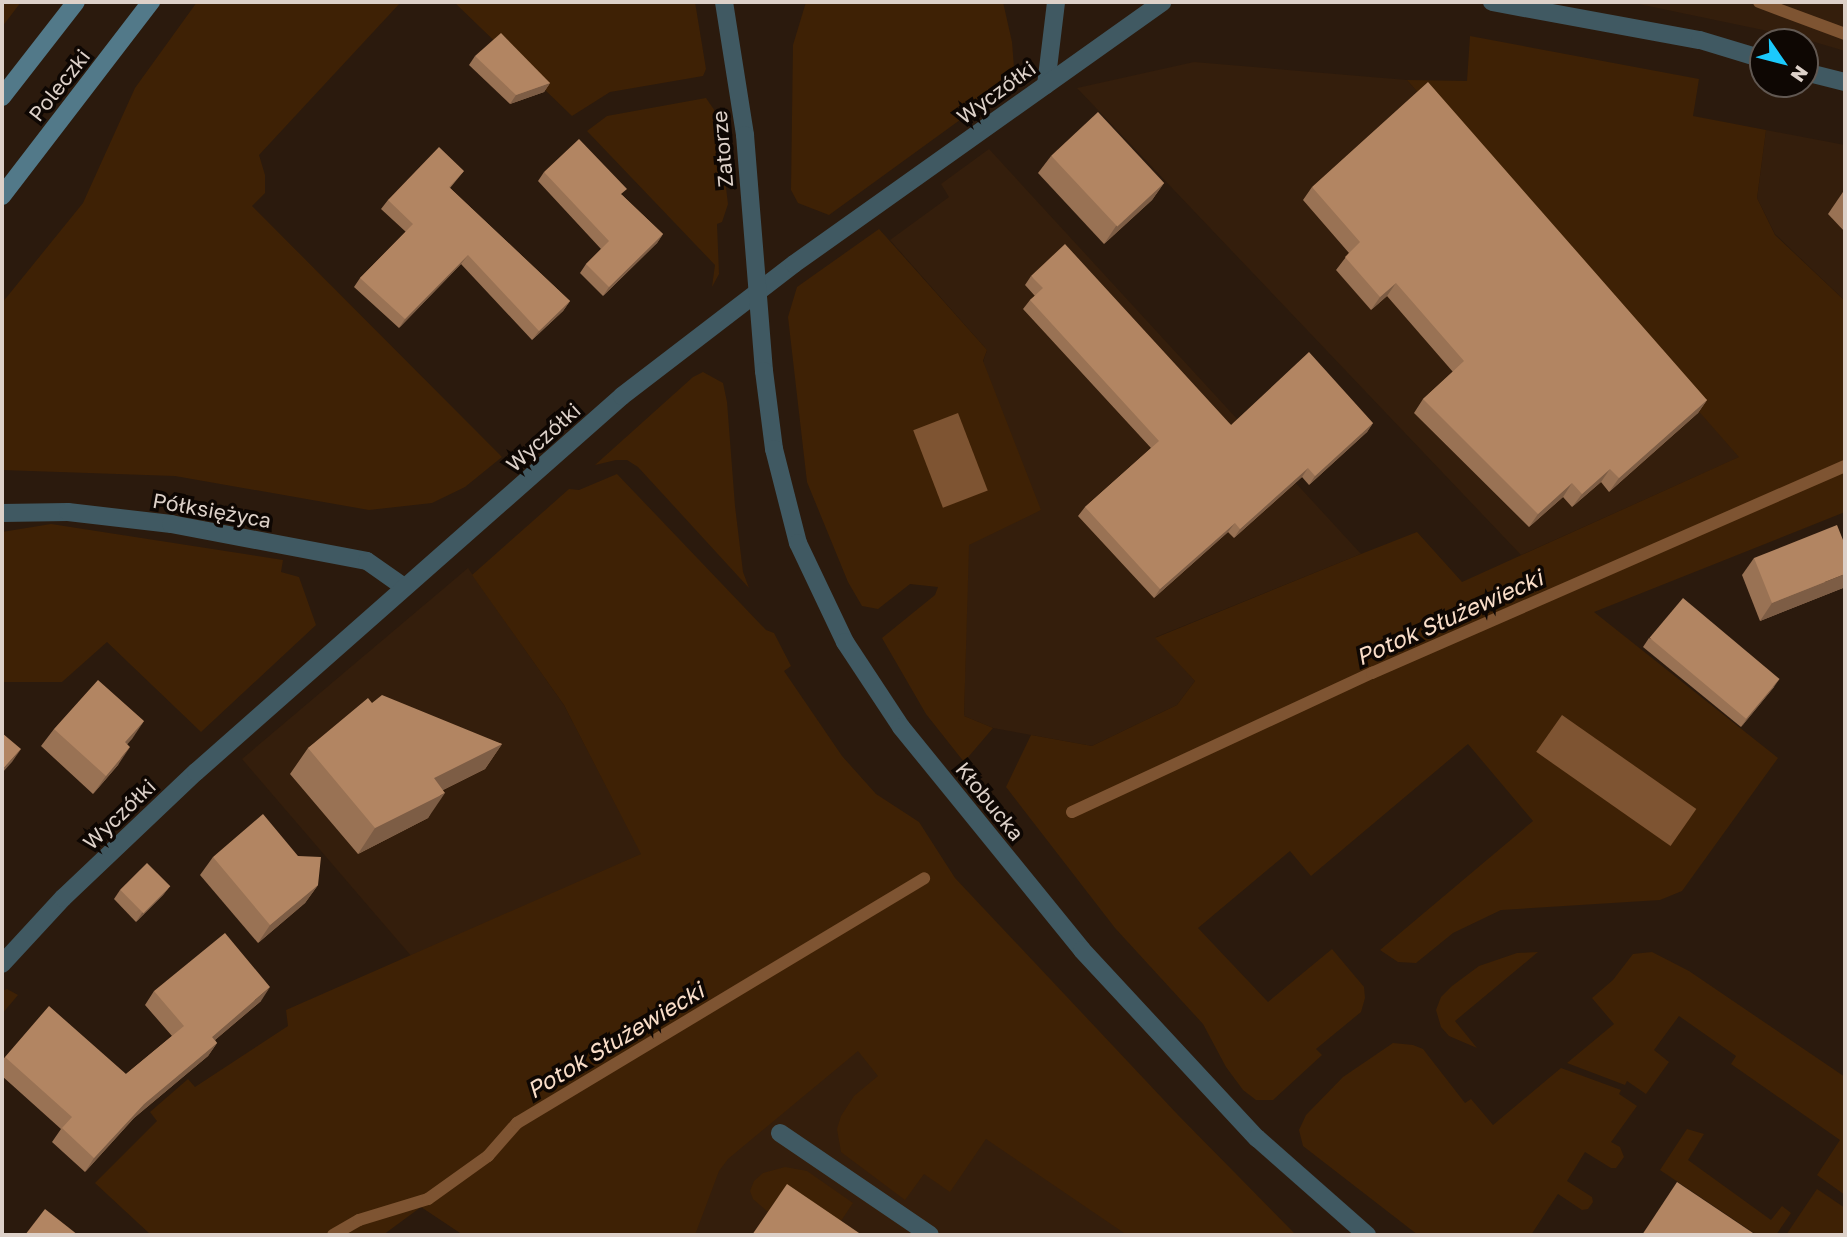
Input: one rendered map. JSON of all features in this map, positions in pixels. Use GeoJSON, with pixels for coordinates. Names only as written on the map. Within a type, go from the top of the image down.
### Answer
{"type":"FeatureCollection","features":[{"type":"Feature","properties":{"kind":"main road","name":"Poleczki"},"geometry":{"type":"LineString","coordinates":[[2,97],[76,2]]}},
{"type":"Feature","properties":{"kind":"main road","name":"Poleczki"},"geometry":{"type":"LineString","coordinates":[[2,196],[152,2]]}},
{"type":"Feature","properties":{"kind":"street","name":"Zatorze"},"geometry":{"type":"LineString","coordinates":[[724,2],[745,135],[758,294]]}},
{"type":"Feature","properties":{"kind":"street"},"geometry":{"type":"LineString","coordinates":[[1046,85],[1056,2]]}},
{"type":"Feature","properties":{"kind":"street","name":"Wyczółki"},"geometry":{"type":"LineString","coordinates":[[2,964],[63,898],[195,772],[404,587],[461,541],[622,396],[794,264],[1162,2]]}},
{"type":"Feature","properties":{"kind":"street"},"geometry":{"type":"LineString","coordinates":[[1492,2],[1700,40],[1749,56]]}},
{"type":"Feature","properties":{"kind":"street"},"geometry":{"type":"LineString","coordinates":[[1819,76],[1845,82]]}},
{"type":"Feature","properties":{"kind":"street","name":"Kłobucka"},"geometry":{"type":"LineString","coordinates":[[758,294],[764,370],[778,462],[798,543],[845,642],[901,727],[1082,950],[1257,1138],[1367,1235]]}},
{"type":"Feature","properties":{"kind":"street","name":"Półksiężyca"},"geometry":{"type":"LineString","coordinates":[[2,513],[68,512],[171,524],[367,561],[404,587]]}},
{"type":"Feature","properties":{"kind":"street"},"geometry":{"type":"LineString","coordinates":[[780,1133],[930,1235]]}},
{"type":"Feature","properties":{"kind":"shaded area"},"geometry":{"type":"Polygon","coordinates":[[[2,2],[21,2],[2,27],[2,2]]]}},
{"type":"Feature","properties":{"kind":"shaded area"},"geometry":{"type":"Polygon","coordinates":[[[197,2],[401,2],[259,155],[265,175],[265,193],[252,206],[502,457],[465,487],[432,503],[369,510],[175,476],[2,470],[2,303],[83,203],[135,88],[197,2]]]}},
{"type":"Feature","properties":{"kind":"shaded area"},"geometry":{"type":"Polygon","coordinates":[[[454,2],[695,2],[706,69],[703,76],[610,92],[572,116],[454,2]]]}},
{"type":"Feature","properties":{"kind":"shaded area"},"geometry":{"type":"Polygon","coordinates":[[[806,2],[1003,2],[1012,42],[1015,80],[829,215],[798,203],[791,190],[793,45],[806,2]]]}},
{"type":"Feature","properties":{"kind":"shaded area"},"geometry":{"type":"Polygon","coordinates":[[[1629,2],[1845,2],[1845,51],[1819,43],[1819,28],[1753,28],[1629,2]]]}},
{"type":"Feature","properties":{"kind":"shaded area"},"geometry":{"type":"Polygon","coordinates":[[[1470,36],[1699,79],[1693,116],[1766,130],[1757,198],[1775,235],[1845,301],[1845,512],[1594,612],[1778,758],[1682,891],[1660,900],[1501,910],[1453,933],[1416,963],[1398,962],[1380,950],[1533,821],[1468,744],[1311,876],[1290,851],[1198,928],[1268,1002],[1332,949],[1364,987],[1365,998],[1361,1012],[1316,1049],[1322,1055],[1273,1100],[1256,1100],[1243,1090],[1226,1067],[1203,1024],[1115,928],[1006,787],[1031,735],[1092,746],[1177,705],[1195,681],[1155,638],[1417,532],[1462,582],[1739,457],[1407,80],[1467,81],[1470,36]]]}},
{"type":"Feature","properties":{"kind":"shaded area"},"geometry":{"type":"Polygon","coordinates":[[[1194,62],[1407,80],[1740,457],[1521,555],[1077,88],[1194,62]]]}},
{"type":"Feature","properties":{"kind":"shaded area"},"geometry":{"type":"Polygon","coordinates":[[[706,98],[717,114],[728,204],[722,222],[717,224],[719,274],[712,287],[715,265],[587,131],[607,116],[706,98]]]}},
{"type":"Feature","properties":{"kind":"shaded area"},"geometry":{"type":"Polygon","coordinates":[[[1766,130],[1845,145],[1845,301],[1775,234],[1757,198],[1766,130]]]}},
{"type":"Feature","properties":{"kind":"shaded area"},"geometry":{"type":"Polygon","coordinates":[[[989,149],[1361,554],[1156,637],[1195,681],[1177,705],[1092,746],[993,728],[964,716],[967,587],[910,584],[987,350],[890,240],[949,197],[941,184],[989,149]]]}},
{"type":"Feature","properties":{"kind":"shaded area"},"geometry":{"type":"Polygon","coordinates":[[[879,229],[987,350],[983,361],[1041,510],[969,545],[964,716],[993,728],[964,762],[926,714],[882,638],[935,595],[938,587],[910,584],[878,609],[862,606],[848,582],[807,482],[788,317],[797,287],[879,229]]]}},
{"type":"Feature","properties":{"kind":"shaded area"},"geometry":{"type":"Polygon","coordinates":[[[703,372],[723,383],[743,572],[749,588],[638,467],[627,460],[595,465],[693,377],[703,372]]]}},
{"type":"Feature","properties":{"kind":"shaded area"},"geometry":{"type":"Polygon","coordinates":[[[958,413],[988,490],[943,508],[913,430],[958,413]]]}},
{"type":"Feature","properties":{"kind":"shaded area"},"geometry":{"type":"Polygon","coordinates":[[[617,474],[766,630],[774,633],[791,666],[784,671],[842,756],[876,794],[919,822],[955,878],[1179,1116],[1296,1235],[1127,1235],[986,1139],[950,1192],[924,1174],[905,1200],[841,1152],[837,1129],[841,1116],[854,1096],[878,1076],[858,1051],[728,1159],[719,1171],[695,1235],[463,1235],[421,1207],[383,1235],[151,1235],[95,1183],[157,1121],[150,1112],[188,1079],[195,1087],[288,1026],[286,1010],[641,854],[564,705],[472,575],[569,489],[579,490],[617,474]]]}},
{"type":"Feature","properties":{"kind":"shaded area"},"geometry":{"type":"Polygon","coordinates":[[[51,524],[283,560],[281,572],[299,577],[316,625],[201,732],[107,642],[62,682],[2,682],[2,532],[51,524]]]}},
{"type":"Feature","properties":{"kind":"shaded area"},"geometry":{"type":"Polygon","coordinates":[[[468,568],[564,705],[642,854],[412,957],[242,759],[468,568]]]}},
{"type":"Feature","properties":{"kind":"shaded area"},"geometry":{"type":"Polygon","coordinates":[[[1562,715],[1696,809],[1671,846],[1536,752],[1562,715]]]}},
{"type":"Feature","properties":{"kind":"shaded area"},"geometry":{"type":"Polygon","coordinates":[[[1538,952],[1455,1021],[1477,1048],[1449,1036],[1441,1027],[1436,1010],[1441,997],[1452,986],[1479,966],[1517,953],[1538,952]]]}},
{"type":"Feature","properties":{"kind":"shaded area"},"geometry":{"type":"Polygon","coordinates":[[[1652,952],[1689,971],[1845,1077],[1845,1195],[1817,1175],[1840,1140],[1731,1064],[1736,1056],[1679,1016],[1654,1050],[1669,1062],[1646,1094],[1627,1081],[1625,1085],[1567,1063],[1614,1024],[1592,998],[1613,980],[1633,954],[1652,952]]]}},
{"type":"Feature","properties":{"kind":"shaded area"},"geometry":{"type":"Polygon","coordinates":[[[801,976],[1182,1235],[463,1235],[801,976]]]}},
{"type":"Feature","properties":{"kind":"shaded area"},"geometry":{"type":"Polygon","coordinates":[[[7,989],[18,995],[2,1014],[2,991],[7,989]]]}},
{"type":"Feature","properties":{"kind":"shaded area"},"geometry":{"type":"Polygon","coordinates":[[[1393,1043],[1423,1049],[1465,1103],[1471,1099],[1493,1125],[1561,1068],[1621,1090],[1619,1094],[1637,1106],[1611,1142],[1620,1147],[1624,1157],[1616,1168],[1611,1168],[1585,1152],[1567,1181],[1592,1197],[1593,1202],[1588,1209],[1582,1210],[1558,1194],[1531,1235],[1418,1235],[1303,1146],[1299,1130],[1306,1115],[1343,1077],[1393,1043]]]}},
{"type":"Feature","properties":{"kind":"shaded area"},"geometry":{"type":"Polygon","coordinates":[[[1687,1129],[1704,1134],[1688,1160],[1771,1220],[1782,1206],[1791,1213],[1776,1235],[1757,1235],[1660,1170],[1687,1129]]]}},
{"type":"Feature","properties":{"kind":"shaded area"},"geometry":{"type":"Polygon","coordinates":[[[785,1167],[807,1171],[853,1203],[835,1230],[774,1202],[768,1212],[753,1199],[750,1191],[754,1181],[763,1173],[785,1167]]]}},
{"type":"Feature","properties":{"kind":"shaded area"},"geometry":{"type":"Polygon","coordinates":[[[1817,1189],[1845,1208],[1845,1235],[1786,1235],[1817,1189]]]}},
{"type":"Feature","properties":{"kind":"building"},"geometry":{"type":"Polygon","coordinates":[[[501,33],[550,83],[516,95],[475,56],[501,33]]]}},
{"type":"Feature","properties":{"kind":"building"},"geometry":{"type":"Polygon","coordinates":[[[1428,82],[1707,400],[1619,478],[1610,469],[1582,494],[1572,483],[1538,514],[1423,399],[1464,361],[1396,283],[1380,297],[1345,257],[1360,242],[1312,187],[1428,82]]]}},
{"type":"Feature","properties":{"kind":"building"},"geometry":{"type":"Polygon","coordinates":[[[1098,112],[1164,183],[1117,227],[1051,156],[1098,112]]]}},
{"type":"Feature","properties":{"kind":"building"},"geometry":{"type":"Polygon","coordinates":[[[579,139],[627,189],[621,194],[663,234],[609,287],[586,264],[609,241],[544,172],[579,139]]]}},
{"type":"Feature","properties":{"kind":"building"},"geometry":{"type":"Polygon","coordinates":[[[439,147],[464,171],[449,187],[570,301],[539,331],[468,255],[405,319],[360,278],[413,224],[388,200],[439,147]]]}},
{"type":"Feature","properties":{"kind":"building"},"geometry":{"type":"Polygon","coordinates":[[[1065,244],[1231,425],[1309,352],[1373,423],[1315,476],[1308,468],[1240,529],[1235,523],[1160,589],[1085,507],[1159,441],[1030,300],[1043,288],[1031,276],[1065,244]]]}},
{"type":"Feature","properties":{"kind":"building"},"geometry":{"type":"Polygon","coordinates":[[[1837,525],[1845,545],[1845,574],[1772,603],[1754,558],[1837,525]]]}},
{"type":"Feature","properties":{"kind":"building"},"geometry":{"type":"Polygon","coordinates":[[[1683,598],[1780,679],[1746,719],[1650,638],[1683,598]]]}},
{"type":"Feature","properties":{"kind":"building"},"geometry":{"type":"Polygon","coordinates":[[[98,680],[144,721],[125,742],[130,747],[106,776],[54,729],[98,680]]]}},
{"type":"Feature","properties":{"kind":"building"},"geometry":{"type":"Polygon","coordinates":[[[382,695],[502,744],[434,778],[445,793],[375,828],[308,748],[368,698],[372,703],[382,695]]]}},
{"type":"Feature","properties":{"kind":"building"},"geometry":{"type":"Polygon","coordinates":[[[2,733],[21,749],[2,770],[2,733]]]}},
{"type":"Feature","properties":{"kind":"building"},"geometry":{"type":"Polygon","coordinates":[[[263,814],[298,856],[321,857],[318,885],[270,925],[213,857],[263,814]]]}},
{"type":"Feature","properties":{"kind":"building"},"geometry":{"type":"Polygon","coordinates":[[[147,863],[170,886],[143,913],[120,890],[147,863]]]}},
{"type":"Feature","properties":{"kind":"building"},"geometry":{"type":"Polygon","coordinates":[[[225,933],[270,987],[212,1037],[217,1043],[144,1104],[94,1158],[62,1128],[72,1117],[5,1057],[49,1006],[126,1074],[184,1026],[154,991],[225,933]]]}},
{"type":"Feature","properties":{"kind":"building"},"geometry":{"type":"Polygon","coordinates":[[[1677,1182],[1756,1235],[1642,1235],[1677,1182]]]}},
{"type":"Feature","properties":{"kind":"building"},"geometry":{"type":"Polygon","coordinates":[[[787,1184],[862,1235],[752,1235],[787,1184]]]}},
{"type":"Feature","properties":{"kind":"building"},"geometry":{"type":"Polygon","coordinates":[[[45,1209],[78,1235],[25,1235],[45,1209]]]}},
{"type":"Feature","properties":{"kind":"waterway"},"geometry":{"type":"LineString","coordinates":[[1759,2],[1845,34]]}},
{"type":"Feature","properties":{"kind":"waterway","name":"Potok Służewiecki"},"geometry":{"type":"LineString","coordinates":[[1072,812],[1372,673],[1845,466]]}},
{"type":"Feature","properties":{"kind":"waterway","name":"Potok Służewiecki"},"geometry":{"type":"LineString","coordinates":[[333,1235],[359,1220],[428,1199],[488,1156],[517,1123],[924,878]]}}]}
